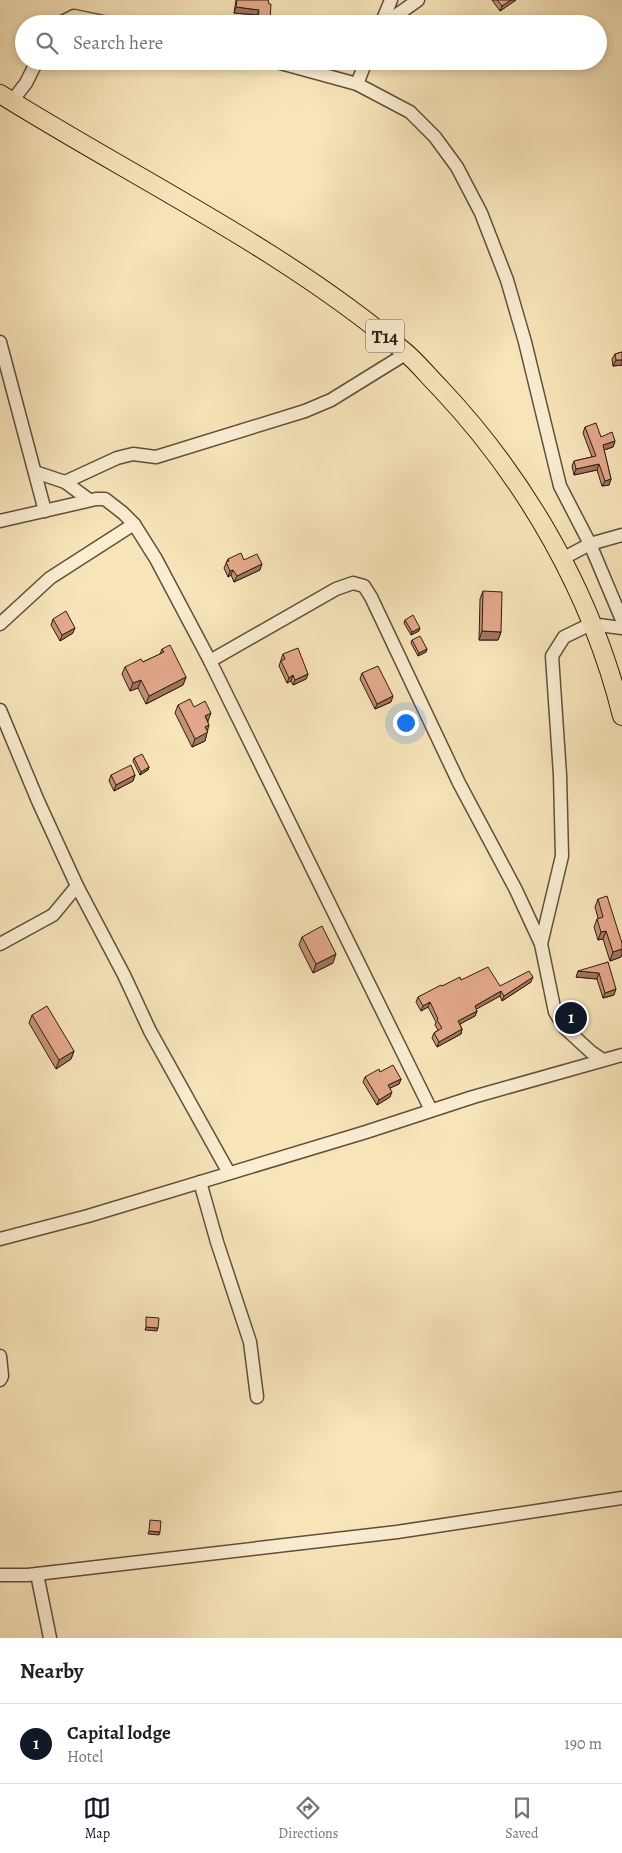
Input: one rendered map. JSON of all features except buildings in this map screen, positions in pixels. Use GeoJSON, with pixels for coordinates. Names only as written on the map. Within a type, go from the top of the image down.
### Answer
{"type":"FeatureCollection","features":[{"type":"Feature","properties":{"kind":"highway","name":"T14"},"geometry":{"type":"LineString","coordinates":[[6,98],[264,250],[360,316],[407,353],[463,412],[494,452],[532,508],[562,559],[611,670],[622,716]]}},
{"type":"Feature","properties":{"kind":"street"},"geometry":{"type":"LineString","coordinates":[[386,15],[391,0]]}},
{"type":"Feature","properties":{"kind":"street"},"geometry":{"type":"LineString","coordinates":[[396,15],[418,0]]}},
{"type":"Feature","properties":{"kind":"street"},"geometry":{"type":"LineString","coordinates":[[6,98],[26,83],[32,70]]}},
{"type":"Feature","properties":{"kind":"street"},"geometry":{"type":"LineString","coordinates":[[306,70],[357,84],[410,112],[435,137],[457,168],[481,213],[507,280],[525,342],[539,406],[560,486],[590,544],[622,620]]}},
{"type":"Feature","properties":{"kind":"street"},"geometry":{"type":"LineString","coordinates":[[357,84],[362,70]]}},
{"type":"Feature","properties":{"kind":"street"},"geometry":{"type":"LineString","coordinates":[[0,342],[45,511]]}},
{"type":"Feature","properties":{"kind":"street"},"geometry":{"type":"LineString","coordinates":[[65,482],[117,458],[133,454],[156,458],[305,411],[330,400],[407,353]]}},
{"type":"Feature","properties":{"kind":"street"},"geometry":{"type":"LineString","coordinates":[[35,472],[65,482],[88,499]]}},
{"type":"Feature","properties":{"kind":"street"},"geometry":{"type":"LineString","coordinates":[[0,521],[88,499],[105,499],[116,506],[134,524],[156,559],[210,661],[432,1110]]}},
{"type":"Feature","properties":{"kind":"street"},"geometry":{"type":"LineString","coordinates":[[0,624],[50,578],[134,524]]}},
{"type":"Feature","properties":{"kind":"street"},"geometry":{"type":"LineString","coordinates":[[562,559],[590,544],[622,534]]}},
{"type":"Feature","properties":{"kind":"street"},"geometry":{"type":"LineString","coordinates":[[210,661],[336,589],[353,583],[364,586],[371,597],[459,783],[516,890],[541,944],[555,1012],[560,1022],[591,1052],[603,1060]]}},
{"type":"Feature","properties":{"kind":"street"},"geometry":{"type":"LineString","coordinates":[[541,944],[562,856],[560,775],[552,656],[564,637],[591,624],[622,628]]}},
{"type":"Feature","properties":{"kind":"street"},"geometry":{"type":"LineString","coordinates":[[0,710],[38,801],[77,886],[124,975],[150,1031],[229,1173]]}},
{"type":"Feature","properties":{"kind":"street"},"geometry":{"type":"LineString","coordinates":[[0,944],[53,914],[77,886]]}},
{"type":"Feature","properties":{"kind":"street"},"geometry":{"type":"LineString","coordinates":[[0,1239],[88,1216],[563,1070],[622,1055]]}},
{"type":"Feature","properties":{"kind":"street"},"geometry":{"type":"LineString","coordinates":[[200,1182],[217,1242],[250,1342],[257,1397]]}},
{"type":"Feature","properties":{"kind":"street"},"geometry":{"type":"LineString","coordinates":[[0,1356],[2,1376],[0,1380]]}},
{"type":"Feature","properties":{"kind":"street"},"geometry":{"type":"LineString","coordinates":[[0,1575],[37,1574],[397,1532],[622,1498]]}},
{"type":"Feature","properties":{"kind":"street"},"geometry":{"type":"LineString","coordinates":[[37,1574],[50,1638]]}},
{"type":"Feature","properties":{"kind":"place","name":"Capital lodge"},"geometry":{"type":"Point","coordinates":[571,1018]}}]}
